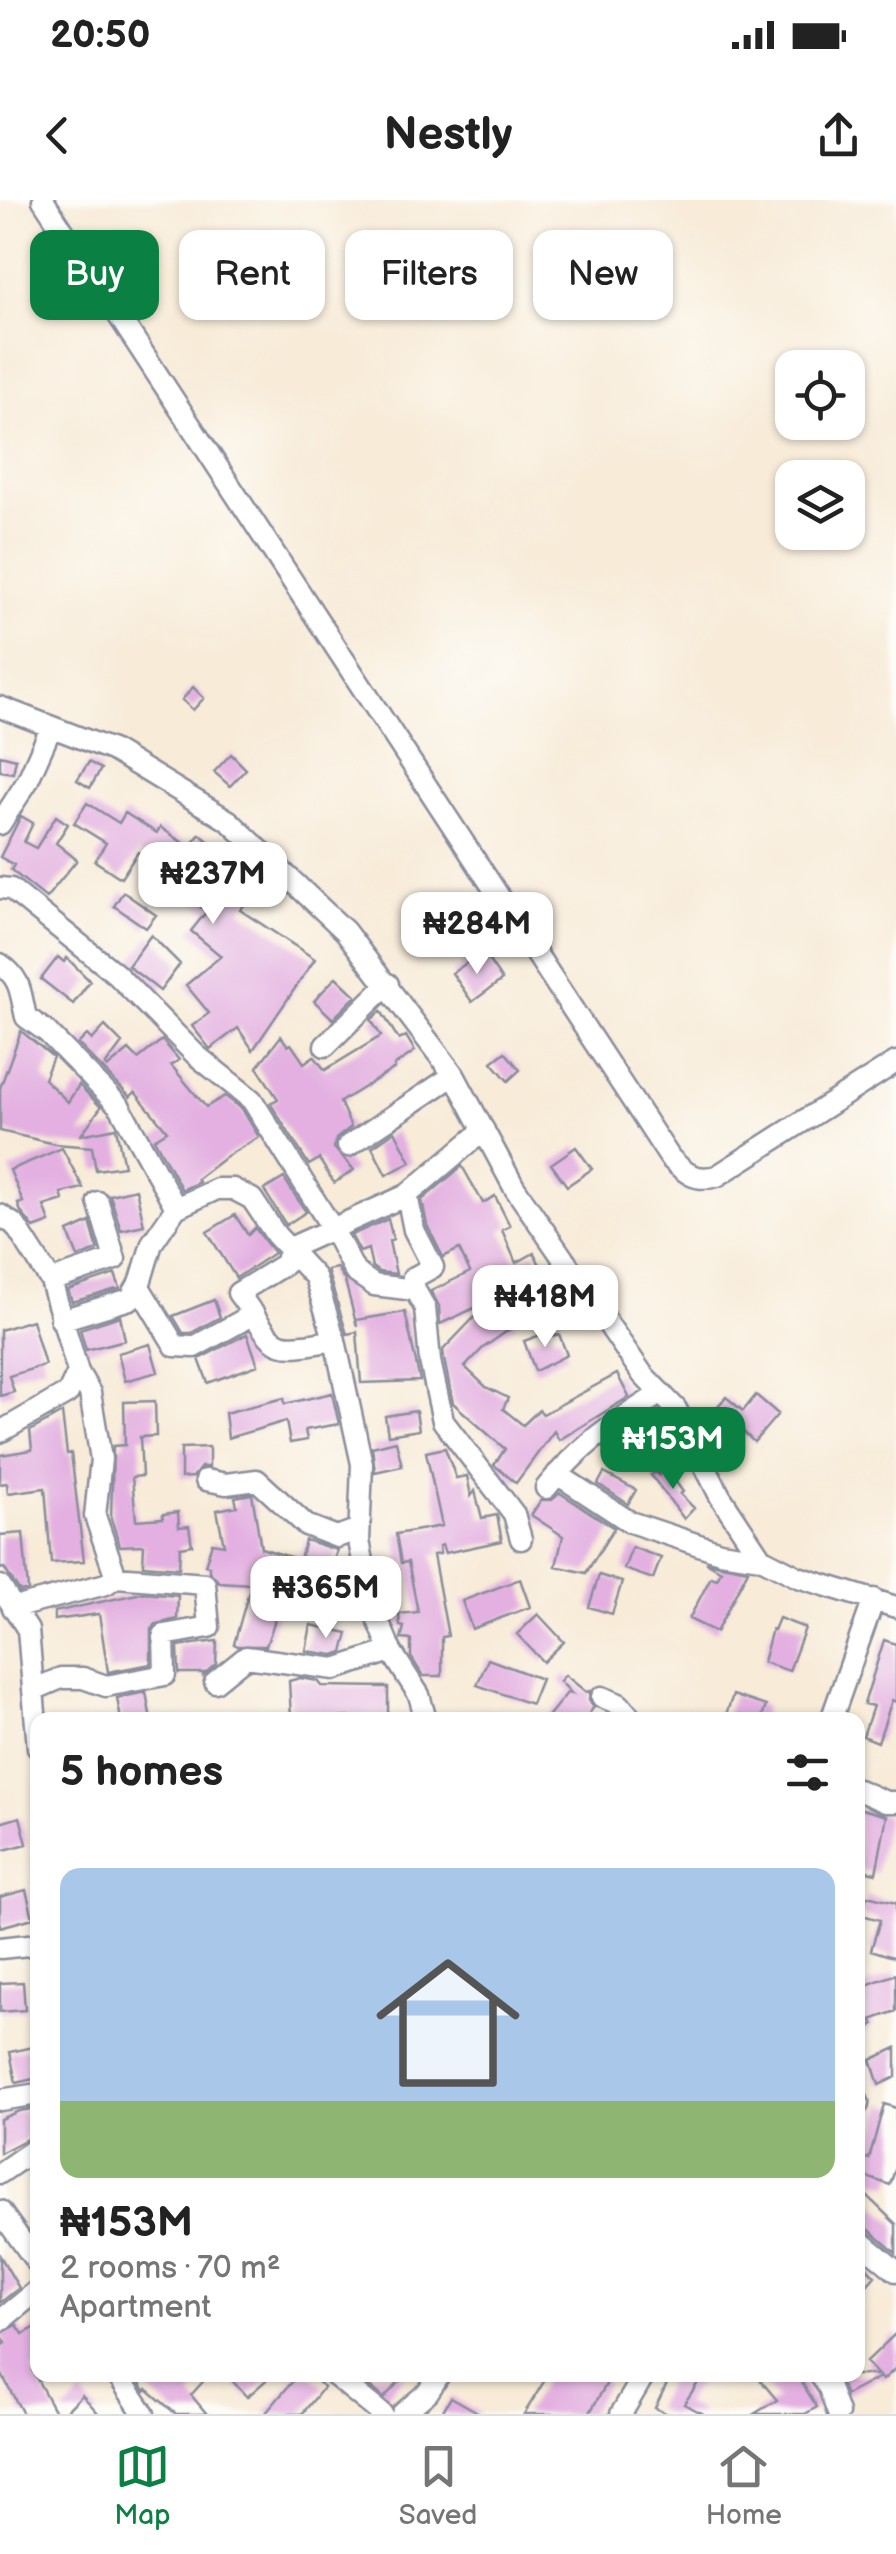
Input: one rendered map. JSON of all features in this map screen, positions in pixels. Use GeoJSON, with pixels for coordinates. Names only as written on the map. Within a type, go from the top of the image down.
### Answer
{"type":"FeatureCollection","features":[{"type":"Feature","properties":{"kind":"street"},"geometry":{"type":"LineString","coordinates":[[42,200],[670,1158],[687,1175],[704,1180],[718,1176],[896,1062]]}},
{"type":"Feature","properties":{"kind":"street"},"geometry":{"type":"LineString","coordinates":[[0,707],[112,750],[229,821],[345,931],[454,1075],[514,1187],[642,1375],[676,1409],[720,1496],[762,1558]]}},
{"type":"Feature","properties":{"kind":"street"},"geometry":{"type":"LineString","coordinates":[[0,824],[28,782],[50,728]]}},
{"type":"Feature","properties":{"kind":"street"},"geometry":{"type":"LineString","coordinates":[[0,888],[12,889],[116,974],[196,1055],[252,1100],[356,1272],[374,1285],[415,1290]]}},
{"type":"Feature","properties":{"kind":"street"},"geometry":{"type":"LineString","coordinates":[[0,964],[13,973],[22,988],[26,1017],[47,1032],[120,1106],[176,1208]]}},
{"type":"Feature","properties":{"kind":"street"},"geometry":{"type":"LineString","coordinates":[[325,1046],[388,984]]}},
{"type":"Feature","properties":{"kind":"street"},"geometry":{"type":"LineString","coordinates":[[348,1146],[454,1075]]}},
{"type":"Feature","properties":{"kind":"street"},"geometry":{"type":"LineString","coordinates":[[334,1340],[289,1348],[274,1344],[238,1293],[285,1264],[290,1248],[406,1195],[484,1130]]}},
{"type":"Feature","properties":{"kind":"street"},"geometry":{"type":"LineString","coordinates":[[61,1320],[130,1300],[152,1243],[176,1208],[217,1189],[233,1189],[252,1199],[276,1234],[315,1278],[334,1340],[362,1464],[358,1542],[372,1606],[424,1712]]}},
{"type":"Feature","properties":{"kind":"street"},"geometry":{"type":"LineString","coordinates":[[406,1195],[414,1230],[432,1267],[414,1278],[415,1290],[425,1308],[430,1361],[443,1422],[514,1514],[522,1538]]}},
{"type":"Feature","properties":{"kind":"street"},"geometry":{"type":"LineString","coordinates":[[50,1281],[114,1259],[98,1202]]}},
{"type":"Feature","properties":{"kind":"street"},"geometry":{"type":"LineString","coordinates":[[0,1215],[15,1225],[50,1281],[78,1372],[94,1408],[101,1459],[95,1516],[116,1577]]}},
{"type":"Feature","properties":{"kind":"street"},"geometry":{"type":"LineString","coordinates":[[138,1285],[174,1346],[194,1347],[254,1314]]}},
{"type":"Feature","properties":{"kind":"street"},"geometry":{"type":"LineString","coordinates":[[0,1432],[68,1393],[78,1372]]}},
{"type":"Feature","properties":{"kind":"street"},"geometry":{"type":"LineString","coordinates":[[660,1393],[591,1438],[551,1481],[630,1522],[720,1552],[762,1558],[798,1577],[896,1608]]}},
{"type":"Feature","properties":{"kind":"street"},"geometry":{"type":"LineString","coordinates":[[206,1480],[226,1484],[257,1480],[306,1525],[337,1536],[359,1529]]}},
{"type":"Feature","properties":{"kind":"street"},"geometry":{"type":"LineString","coordinates":[[13,1608],[106,1584],[116,1577],[205,1584],[209,1628],[164,1635],[165,1675],[106,1686],[83,1678],[61,1678],[33,1690]]}},
{"type":"Feature","properties":{"kind":"street"},"geometry":{"type":"LineString","coordinates":[[0,1586],[28,1630],[35,1712]]}},
{"type":"Feature","properties":{"kind":"street"},"geometry":{"type":"LineString","coordinates":[[834,1712],[874,1600]]}},
{"type":"Feature","properties":{"kind":"street"},"geometry":{"type":"LineString","coordinates":[[215,1682],[246,1657],[335,1669],[391,1651]]}},
{"type":"Feature","properties":{"kind":"street"},"geometry":{"type":"LineString","coordinates":[[602,1697],[619,1704],[626,1712]]}},
{"type":"Feature","properties":{"kind":"street"},"geometry":{"type":"LineString","coordinates":[[865,1793],[896,1802]]}},
{"type":"Feature","properties":{"kind":"street"},"geometry":{"type":"LineString","coordinates":[[0,1948],[30,1945]]}},
{"type":"Feature","properties":{"kind":"street"},"geometry":{"type":"LineString","coordinates":[[0,2100],[30,2095]]}},
{"type":"Feature","properties":{"kind":"street"},"geometry":{"type":"LineString","coordinates":[[0,2173],[30,2152]]}},
{"type":"Feature","properties":{"kind":"street"},"geometry":{"type":"LineString","coordinates":[[0,2211],[30,2253]]}},
{"type":"Feature","properties":{"kind":"street"},"geometry":{"type":"LineString","coordinates":[[865,2245],[896,2271]]}},
{"type":"Feature","properties":{"kind":"street"},"geometry":{"type":"LineString","coordinates":[[0,2321],[30,2297]]}},
{"type":"Feature","properties":{"kind":"street"},"geometry":{"type":"LineString","coordinates":[[123,2382],[144,2414]]}},
{"type":"Feature","properties":{"kind":"street"},"geometry":{"type":"LineString","coordinates":[[343,2382],[382,2414]]}},
{"type":"Feature","properties":{"kind":"street"},"geometry":{"type":"LineString","coordinates":[[402,2414],[434,2382]]}},
{"type":"Feature","properties":{"kind":"street"},"geometry":{"type":"LineString","coordinates":[[622,2414],[639,2382]]}},
{"type":"Feature","properties":{"kind":"street"},"geometry":{"type":"LineString","coordinates":[[825,2382],[838,2412]]}},
{"type":"Feature","properties":{"kind":"building"},"geometry":{"type":"Polygon","coordinates":[[[193,687],[204,698],[193,710],[182,700],[193,687]]]}},
{"type":"Feature","properties":{"kind":"building"},"geometry":{"type":"Polygon","coordinates":[[[231,754],[246,769],[230,786],[214,772],[231,754]]]}},
{"type":"Feature","properties":{"kind":"building"},"geometry":{"type":"Polygon","coordinates":[[[0,755],[16,759],[13,773],[0,771],[0,755]]]}},
{"type":"Feature","properties":{"kind":"building"},"geometry":{"type":"Polygon","coordinates":[[[89,762],[101,769],[90,788],[77,780],[89,762]]]}},
{"type":"Feature","properties":{"kind":"building"},"geometry":{"type":"Polygon","coordinates":[[[87,803],[119,823],[125,813],[157,833],[160,827],[189,847],[200,834],[257,890],[240,910],[315,959],[253,1050],[238,1028],[210,1049],[192,1026],[209,1013],[186,985],[221,956],[191,931],[207,911],[167,884],[173,876],[138,852],[121,878],[95,861],[106,843],[74,823],[87,803]]]}},
{"type":"Feature","properties":{"kind":"building"},"geometry":{"type":"Polygon","coordinates":[[[21,816],[33,823],[24,842],[36,848],[56,816],[68,824],[56,843],[77,860],[46,898],[11,870],[14,865],[0,857],[21,816]]]}},
{"type":"Feature","properties":{"kind":"building"},"geometry":{"type":"Polygon","coordinates":[[[123,892],[156,915],[146,928],[114,906],[123,892]]]}},
{"type":"Feature","properties":{"kind":"building"},"geometry":{"type":"Polygon","coordinates":[[[151,935],[180,964],[160,991],[128,966],[151,935]]]}},
{"type":"Feature","properties":{"kind":"building"},"geometry":{"type":"Polygon","coordinates":[[[483,952],[502,980],[472,1002],[452,973],[483,952]]]}},
{"type":"Feature","properties":{"kind":"building"},"geometry":{"type":"Polygon","coordinates":[[[58,957],[64,962],[67,958],[90,981],[73,1004],[41,979],[58,957]]]}},
{"type":"Feature","properties":{"kind":"building"},"geometry":{"type":"Polygon","coordinates":[[[336,977],[356,996],[333,1019],[314,1001],[336,977]]]}},
{"type":"Feature","properties":{"kind":"building"},"geometry":{"type":"Polygon","coordinates":[[[381,1011],[399,1040],[406,1036],[415,1051],[340,1102],[351,1127],[336,1139],[334,1148],[354,1170],[334,1183],[319,1159],[309,1165],[270,1103],[278,1099],[257,1067],[281,1036],[304,1063],[314,1056],[325,1070],[381,1036],[371,1020],[381,1011]]]}},
{"type":"Feature","properties":{"kind":"building"},"geometry":{"type":"Polygon","coordinates":[[[105,1026],[122,1043],[107,1068],[129,1050],[138,1059],[162,1040],[179,1060],[171,1065],[206,1107],[225,1096],[242,1109],[259,1137],[227,1156],[197,1179],[199,1182],[182,1190],[154,1139],[167,1131],[135,1092],[130,1097],[78,1044],[87,1035],[92,1040],[105,1026]]]}},
{"type":"Feature","properties":{"kind":"building"},"geometry":{"type":"Polygon","coordinates":[[[21,1031],[53,1057],[44,1079],[68,1102],[79,1085],[101,1107],[81,1135],[116,1128],[124,1166],[96,1170],[92,1147],[55,1144],[0,1131],[0,1088],[21,1031]]]}},
{"type":"Feature","properties":{"kind":"building"},"geometry":{"type":"Polygon","coordinates":[[[505,1052],[520,1070],[508,1081],[492,1062],[505,1052]]]}},
{"type":"Feature","properties":{"kind":"building"},"geometry":{"type":"Polygon","coordinates":[[[395,1131],[411,1162],[386,1175],[372,1147],[395,1131]]]}},
{"type":"Feature","properties":{"kind":"building"},"geometry":{"type":"Polygon","coordinates":[[[576,1147],[592,1169],[567,1186],[551,1164],[576,1147]]]}},
{"type":"Feature","properties":{"kind":"building"},"geometry":{"type":"Polygon","coordinates":[[[62,1148],[83,1188],[61,1193],[63,1200],[44,1206],[50,1222],[34,1228],[21,1212],[18,1204],[23,1202],[10,1170],[62,1148]]]}},
{"type":"Feature","properties":{"kind":"building"},"geometry":{"type":"Polygon","coordinates":[[[462,1166],[483,1203],[495,1196],[510,1226],[502,1230],[516,1263],[534,1253],[541,1267],[537,1270],[555,1303],[540,1311],[521,1275],[491,1289],[516,1325],[483,1348],[465,1367],[486,1387],[508,1398],[503,1409],[523,1425],[539,1410],[543,1414],[617,1374],[629,1397],[559,1440],[554,1431],[516,1483],[494,1465],[505,1449],[453,1403],[444,1359],[443,1350],[490,1301],[440,1324],[439,1306],[431,1291],[470,1272],[459,1249],[443,1257],[427,1225],[422,1200],[462,1166]]]}},
{"type":"Feature","properties":{"kind":"building"},"geometry":{"type":"Polygon","coordinates":[[[284,1178],[306,1212],[286,1225],[264,1190],[284,1178]]]}},
{"type":"Feature","properties":{"kind":"building"},"geometry":{"type":"Polygon","coordinates":[[[136,1189],[144,1225],[121,1230],[110,1195],[136,1189]]]}},
{"type":"Feature","properties":{"kind":"building"},"geometry":{"type":"Polygon","coordinates":[[[235,1215],[248,1235],[255,1228],[274,1253],[236,1278],[207,1232],[235,1215]]]}},
{"type":"Feature","properties":{"kind":"building"},"geometry":{"type":"Polygon","coordinates":[[[388,1219],[396,1274],[372,1267],[368,1249],[360,1252],[351,1235],[388,1219]]]}},
{"type":"Feature","properties":{"kind":"building"},"geometry":{"type":"Polygon","coordinates":[[[90,1222],[98,1250],[78,1257],[68,1232],[90,1222]]]}},
{"type":"Feature","properties":{"kind":"building"},"geometry":{"type":"Polygon","coordinates":[[[337,1268],[345,1281],[357,1327],[356,1320],[405,1312],[420,1381],[361,1383],[357,1332],[347,1334],[327,1270],[337,1268]]]}},
{"type":"Feature","properties":{"kind":"building"},"geometry":{"type":"Polygon","coordinates":[[[115,1274],[120,1288],[72,1302],[68,1290],[115,1274]]]}},
{"type":"Feature","properties":{"kind":"building"},"geometry":{"type":"Polygon","coordinates":[[[214,1300],[220,1317],[191,1333],[183,1333],[173,1316],[214,1300]]]}},
{"type":"Feature","properties":{"kind":"building"},"geometry":{"type":"Polygon","coordinates":[[[120,1316],[125,1340],[86,1350],[80,1329],[120,1316]]]}},
{"type":"Feature","properties":{"kind":"building"},"geometry":{"type":"Polygon","coordinates":[[[32,1320],[45,1365],[9,1376],[14,1392],[0,1396],[0,1330],[32,1320]]]}},
{"type":"Feature","properties":{"kind":"building"},"geometry":{"type":"Polygon","coordinates":[[[551,1331],[553,1336],[559,1334],[567,1355],[535,1371],[524,1341],[551,1331]]]}},
{"type":"Feature","properties":{"kind":"building"},"geometry":{"type":"Polygon","coordinates":[[[247,1334],[258,1365],[208,1383],[199,1359],[247,1334]]]}},
{"type":"Feature","properties":{"kind":"building"},"geometry":{"type":"Polygon","coordinates":[[[150,1344],[158,1372],[125,1381],[118,1353],[150,1344]]]}},
{"type":"Feature","properties":{"kind":"building"},"geometry":{"type":"Polygon","coordinates":[[[332,1393],[339,1424],[305,1430],[307,1440],[290,1443],[286,1421],[228,1438],[225,1413],[284,1398],[285,1404],[332,1393]]]}},
{"type":"Feature","properties":{"kind":"building"},"geometry":{"type":"Polygon","coordinates":[[[756,1395],[778,1414],[754,1442],[717,1407],[726,1397],[743,1411],[756,1395]]]}},
{"type":"Feature","properties":{"kind":"building"},"geometry":{"type":"Polygon","coordinates":[[[155,1401],[156,1436],[140,1437],[142,1476],[132,1477],[136,1520],[163,1518],[163,1514],[178,1512],[179,1527],[189,1526],[192,1545],[180,1547],[179,1568],[143,1565],[144,1545],[120,1546],[111,1519],[113,1446],[125,1445],[124,1402],[155,1401]]]}},
{"type":"Feature","properties":{"kind":"building"},"geometry":{"type":"Polygon","coordinates":[[[416,1411],[419,1430],[388,1435],[385,1416],[416,1411]]]}},
{"type":"Feature","properties":{"kind":"building"},"geometry":{"type":"Polygon","coordinates":[[[62,1413],[67,1454],[71,1453],[84,1561],[51,1563],[45,1488],[8,1493],[7,1483],[0,1484],[0,1455],[32,1450],[30,1431],[62,1413]]]}},
{"type":"Feature","properties":{"kind":"building"},"geometry":{"type":"Polygon","coordinates":[[[631,1429],[642,1448],[622,1459],[613,1442],[631,1429]]]}},
{"type":"Feature","properties":{"kind":"building"},"geometry":{"type":"Polygon","coordinates":[[[668,1436],[648,1470],[638,1456],[668,1436]]]}},
{"type":"Feature","properties":{"kind":"building"},"geometry":{"type":"Polygon","coordinates":[[[396,1441],[402,1466],[375,1472],[372,1447],[396,1441]]]}},
{"type":"Feature","properties":{"kind":"building"},"geometry":{"type":"Polygon","coordinates":[[[209,1447],[209,1467],[201,1467],[193,1477],[181,1478],[181,1448],[209,1447]]]}},
{"type":"Feature","properties":{"kind":"building"},"geometry":{"type":"Polygon","coordinates":[[[445,1448],[456,1478],[467,1476],[471,1496],[475,1491],[482,1518],[497,1515],[502,1541],[445,1553],[442,1545],[440,1554],[433,1555],[448,1636],[442,1637],[442,1676],[423,1676],[411,1657],[411,1640],[401,1639],[404,1627],[400,1626],[399,1614],[418,1612],[408,1562],[401,1563],[396,1534],[442,1526],[426,1452],[445,1448]]]}},
{"type":"Feature","properties":{"kind":"building"},"geometry":{"type":"Polygon","coordinates":[[[663,1464],[683,1492],[680,1494],[694,1508],[684,1519],[651,1475],[659,1475],[663,1464]]]}},
{"type":"Feature","properties":{"kind":"building"},"geometry":{"type":"Polygon","coordinates":[[[604,1473],[636,1490],[628,1504],[598,1484],[604,1473]]]}},
{"type":"Feature","properties":{"kind":"building"},"geometry":{"type":"Polygon","coordinates":[[[560,1493],[614,1528],[586,1573],[556,1566],[563,1536],[531,1515],[541,1500],[552,1500],[560,1493]]]}},
{"type":"Feature","properties":{"kind":"building"},"geometry":{"type":"Polygon","coordinates":[[[252,1494],[261,1548],[300,1560],[305,1540],[337,1550],[333,1564],[347,1561],[350,1578],[325,1582],[319,1601],[285,1590],[266,1646],[238,1646],[234,1644],[251,1584],[219,1582],[205,1565],[212,1543],[224,1545],[217,1510],[237,1506],[235,1497],[252,1494]]]}},
{"type":"Feature","properties":{"kind":"building"},"geometry":{"type":"Polygon","coordinates":[[[23,1533],[28,1590],[20,1592],[4,1568],[0,1569],[0,1535],[23,1533]]]}},
{"type":"Feature","properties":{"kind":"building"},"geometry":{"type":"Polygon","coordinates":[[[632,1547],[661,1558],[653,1579],[624,1569],[632,1547]]]}},
{"type":"Feature","properties":{"kind":"building"},"geometry":{"type":"Polygon","coordinates":[[[706,1562],[748,1570],[716,1632],[689,1619],[711,1577],[717,1579],[721,1571],[706,1562]]]}},
{"type":"Feature","properties":{"kind":"building"},"geometry":{"type":"Polygon","coordinates":[[[599,1575],[622,1582],[612,1614],[589,1607],[599,1575]]]}},
{"type":"Feature","properties":{"kind":"building"},"geometry":{"type":"Polygon","coordinates":[[[520,1579],[530,1607],[472,1629],[462,1601],[520,1579]]]}},
{"type":"Feature","properties":{"kind":"building"},"geometry":{"type":"Polygon","coordinates":[[[142,1593],[178,1596],[177,1619],[156,1624],[151,1630],[151,1664],[108,1672],[99,1614],[54,1620],[54,1612],[142,1593]]]}},
{"type":"Feature","properties":{"kind":"building"},"geometry":{"type":"Polygon","coordinates":[[[538,1614],[564,1642],[543,1662],[517,1634],[538,1614]]]}},
{"type":"Feature","properties":{"kind":"building"},"geometry":{"type":"Polygon","coordinates":[[[779,1618],[805,1628],[789,1671],[763,1662],[779,1618]]]}},
{"type":"Feature","properties":{"kind":"building"},"geometry":{"type":"Polygon","coordinates":[[[311,1625],[348,1633],[343,1652],[334,1655],[306,1651],[311,1625]]]}},
{"type":"Feature","properties":{"kind":"building"},"geometry":{"type":"Polygon","coordinates":[[[884,1640],[896,1644],[896,1702],[892,1700],[878,1742],[865,1737],[873,1706],[864,1704],[884,1640]]]}},
{"type":"Feature","properties":{"kind":"building"},"geometry":{"type":"Polygon","coordinates":[[[217,1641],[216,1664],[203,1675],[179,1673],[178,1646],[217,1641]]]}},
{"type":"Feature","properties":{"kind":"building"},"geometry":{"type":"Polygon","coordinates":[[[488,1659],[541,1679],[531,1704],[477,1685],[488,1659]]]}},
{"type":"Feature","properties":{"kind":"building"},"geometry":{"type":"Polygon","coordinates":[[[565,1675],[590,1691],[589,1700],[594,1707],[590,1712],[552,1712],[567,1693],[572,1694],[560,1681],[565,1675]]]}},
{"type":"Feature","properties":{"kind":"building"},"geometry":{"type":"Polygon","coordinates":[[[300,1678],[318,1681],[322,1686],[388,1687],[388,1712],[291,1712],[289,1681],[300,1678]]]}},
{"type":"Feature","properties":{"kind":"building"},"geometry":{"type":"Polygon","coordinates":[[[146,1692],[150,1712],[120,1712],[117,1698],[146,1692]]]}},
{"type":"Feature","properties":{"kind":"building"},"geometry":{"type":"Polygon","coordinates":[[[733,1695],[766,1706],[764,1712],[727,1712],[733,1695]]]}},
{"type":"Feature","properties":{"kind":"building"},"geometry":{"type":"Polygon","coordinates":[[[865,1810],[887,1816],[876,1873],[865,1871],[865,1810]]]}},
{"type":"Feature","properties":{"kind":"building"},"geometry":{"type":"Polygon","coordinates":[[[20,1817],[27,1844],[0,1851],[0,1823],[20,1817]]]}},
{"type":"Feature","properties":{"kind":"building"},"geometry":{"type":"Polygon","coordinates":[[[26,1890],[30,1919],[0,1927],[0,1897],[26,1890]]]}},
{"type":"Feature","properties":{"kind":"building"},"geometry":{"type":"Polygon","coordinates":[[[867,1896],[896,1903],[896,1958],[871,1950],[880,1920],[865,1916],[867,1896]]]}},
{"type":"Feature","properties":{"kind":"building"},"geometry":{"type":"Polygon","coordinates":[[[896,1974],[896,2011],[871,2020],[874,2024],[865,2032],[865,1985],[896,1974]]]}},
{"type":"Feature","properties":{"kind":"building"},"geometry":{"type":"Polygon","coordinates":[[[23,1982],[25,2010],[0,2012],[0,1983],[23,1982]]]}},
{"type":"Feature","properties":{"kind":"building"},"geometry":{"type":"Polygon","coordinates":[[[30,2048],[30,2080],[16,2083],[10,2052],[30,2048]]]}},
{"type":"Feature","properties":{"kind":"building"},"geometry":{"type":"Polygon","coordinates":[[[896,2048],[896,2077],[879,2085],[871,2060],[896,2048]]]}},
{"type":"Feature","properties":{"kind":"building"},"geometry":{"type":"Polygon","coordinates":[[[884,2104],[896,2108],[896,2167],[890,2185],[865,2176],[865,2158],[869,2159],[884,2104]]]}},
{"type":"Feature","properties":{"kind":"building"},"geometry":{"type":"Polygon","coordinates":[[[30,2109],[30,2137],[0,2153],[0,2119],[30,2109]]]}},
{"type":"Feature","properties":{"kind":"building"},"geometry":{"type":"Polygon","coordinates":[[[865,2196],[896,2224],[896,2253],[865,2228],[865,2196]]]}},
{"type":"Feature","properties":{"kind":"building"},"geometry":{"type":"Polygon","coordinates":[[[0,2256],[19,2288],[0,2303],[0,2256]]]}},
{"type":"Feature","properties":{"kind":"building"},"geometry":{"type":"Polygon","coordinates":[[[865,2266],[875,2276],[865,2287],[865,2266]]]}},
{"type":"Feature","properties":{"kind":"building"},"geometry":{"type":"Polygon","coordinates":[[[17,2325],[23,2334],[30,2330],[30,2382],[39,2382],[56,2414],[23,2414],[0,2371],[0,2346],[6,2343],[0,2334],[17,2325]]]}},
{"type":"Feature","properties":{"kind":"building"},"geometry":{"type":"Polygon","coordinates":[[[896,2333],[896,2368],[883,2380],[880,2377],[846,2395],[840,2382],[865,2382],[865,2375],[878,2375],[866,2362],[896,2333]]]}},
{"type":"Feature","properties":{"kind":"building"},"geometry":{"type":"Polygon","coordinates":[[[139,2382],[203,2382],[191,2395],[207,2414],[176,2414],[145,2391],[139,2382]]]}},
{"type":"Feature","properties":{"kind":"building"},"geometry":{"type":"Polygon","coordinates":[[[233,2382],[264,2382],[247,2397],[233,2382]]]}},
{"type":"Feature","properties":{"kind":"building"},"geometry":{"type":"Polygon","coordinates":[[[292,2382],[318,2382],[324,2387],[302,2414],[265,2414],[292,2382]]]}},
{"type":"Feature","properties":{"kind":"building"},"geometry":{"type":"Polygon","coordinates":[[[365,2382],[399,2382],[384,2398],[365,2382]]]}},
{"type":"Feature","properties":{"kind":"building"},"geometry":{"type":"Polygon","coordinates":[[[544,2382],[607,2383],[589,2414],[524,2414],[544,2382]]]}},
{"type":"Feature","properties":{"kind":"building"},"geometry":{"type":"Polygon","coordinates":[[[668,2382],[698,2382],[684,2404],[704,2414],[667,2414],[655,2408],[668,2382]]]}},
{"type":"Feature","properties":{"kind":"building"},"geometry":{"type":"Polygon","coordinates":[[[762,2382],[801,2382],[817,2407],[805,2414],[754,2414],[777,2400],[762,2382]]]}},
{"type":"Feature","properties":{"kind":"building"},"geometry":{"type":"Polygon","coordinates":[[[82,2395],[99,2414],[63,2414],[82,2395]]]}},
{"type":"Feature","properties":{"kind":"building"},"geometry":{"type":"Polygon","coordinates":[[[451,2397],[481,2414],[441,2414],[451,2397]]]}}]}
